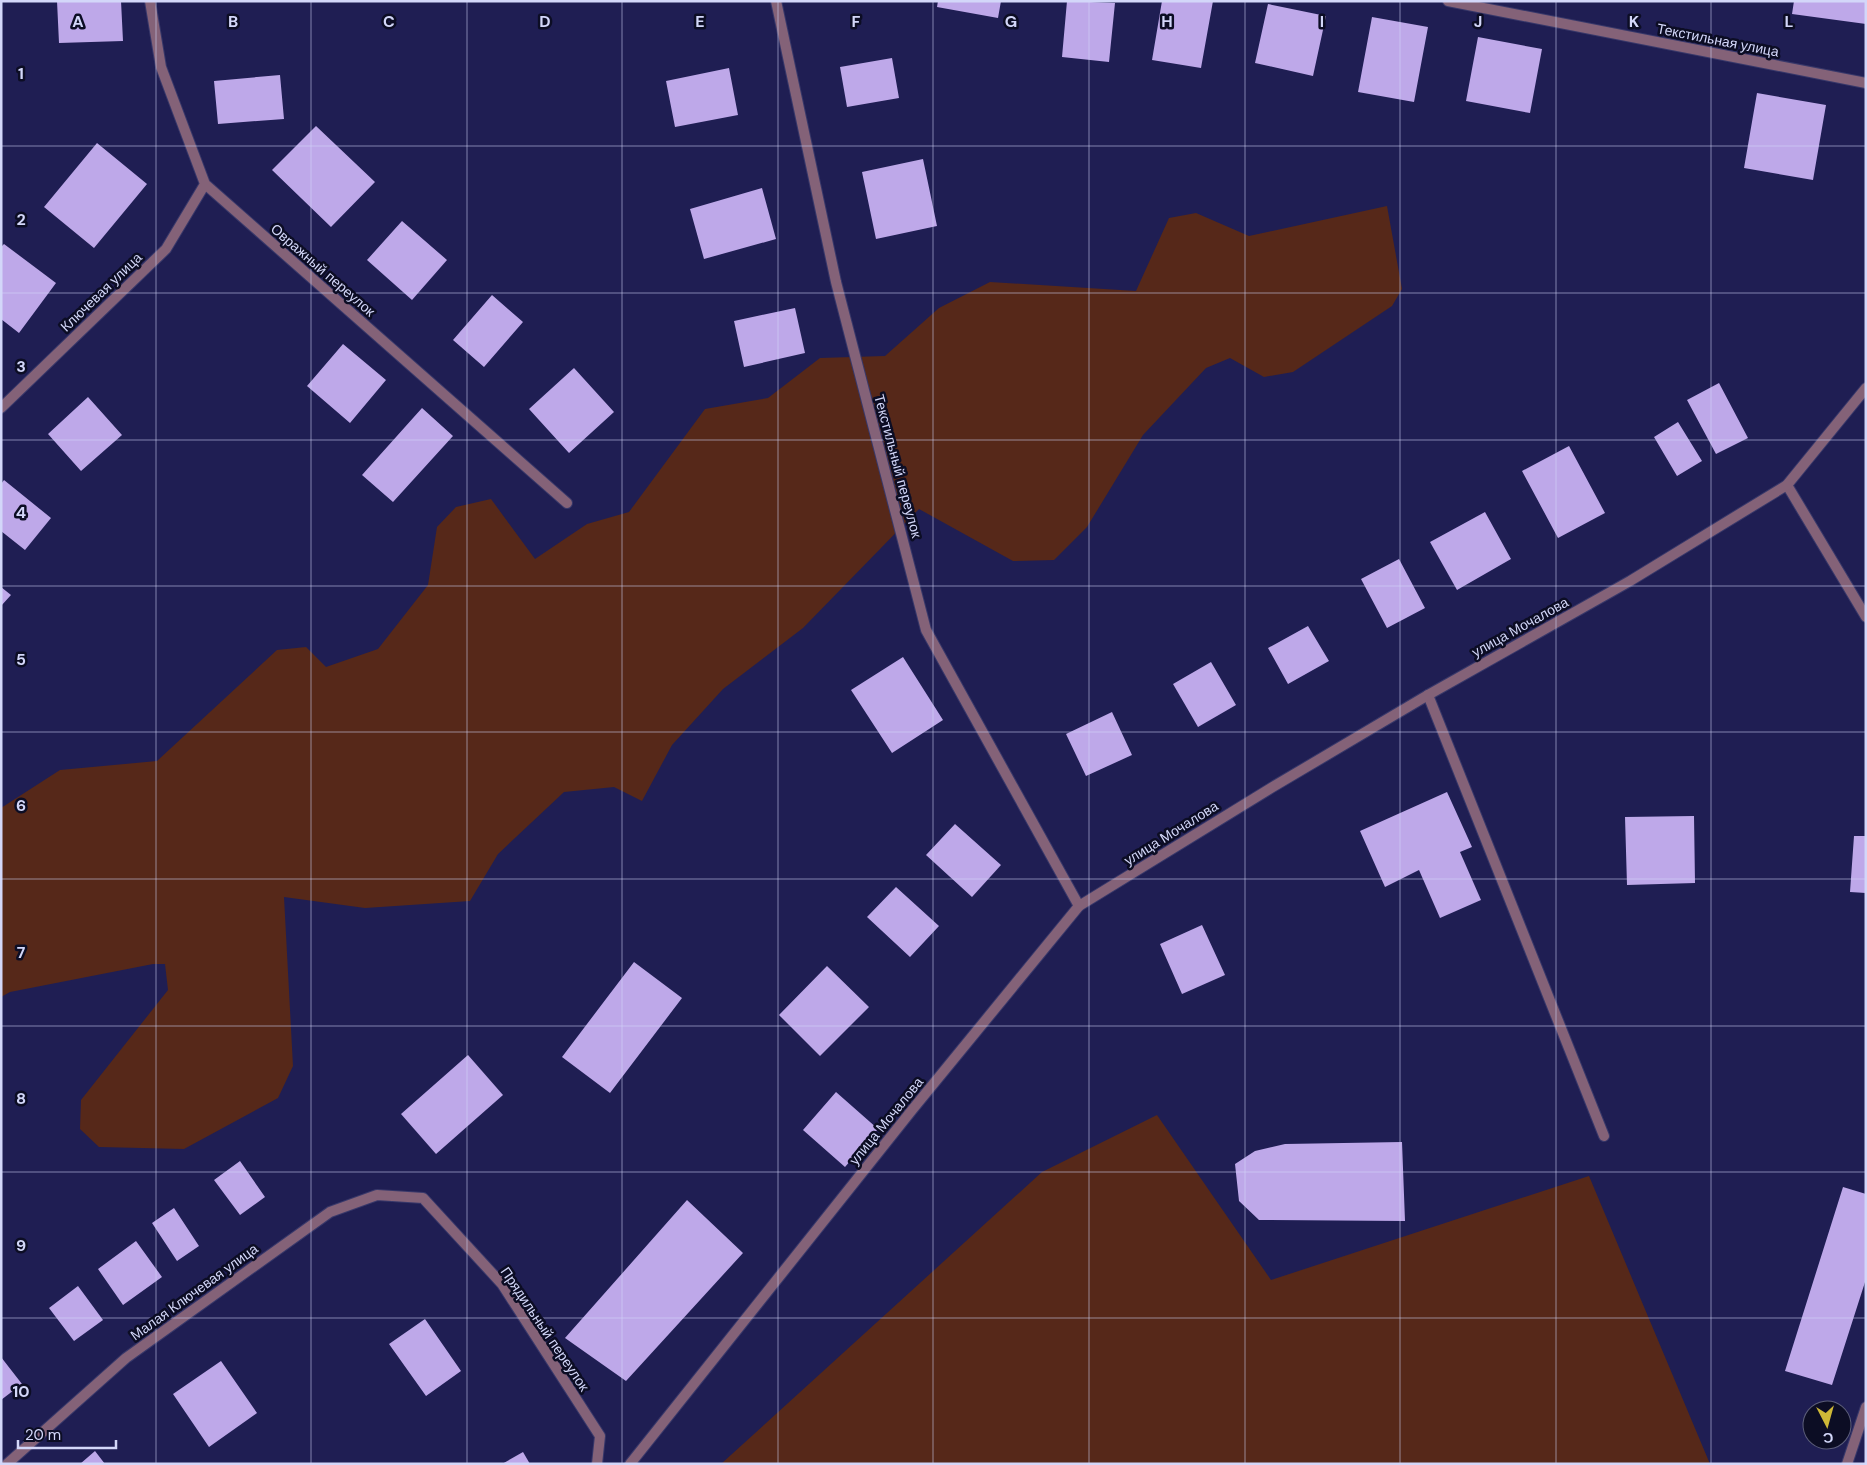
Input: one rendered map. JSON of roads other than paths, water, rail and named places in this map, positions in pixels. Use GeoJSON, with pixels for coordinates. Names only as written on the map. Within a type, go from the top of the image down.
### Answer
{"type":"FeatureCollection","features":[{"type":"Feature","properties":{"kind":"street","name":"Овражный переулок"},"geometry":{"type":"LineString","coordinates":[[150,1],[161,67],[205,184],[567,503]]}},
{"type":"Feature","properties":{"kind":"street","name":"Текстильный переулок"},"geometry":{"type":"LineString","coordinates":[[776,1],[836,282],[926,630],[1079,906]]}},
{"type":"Feature","properties":{"kind":"street","name":"Текстильная улица"},"geometry":{"type":"LineString","coordinates":[[1448,1],[1866,83]]}},
{"type":"Feature","properties":{"kind":"street","name":"Ключевая улица"},"geometry":{"type":"LineString","coordinates":[[1,408],[166,249],[205,184]]}},
{"type":"Feature","properties":{"kind":"street","name":"улица Мочалова"},"geometry":{"type":"LineString","coordinates":[[630,1464],[912,1110],[1079,906],[1428,695],[1630,581],[1787,485],[1866,388]]}},
{"type":"Feature","properties":{"kind":"street"},"geometry":{"type":"LineString","coordinates":[[1787,485],[1866,617]]}},
{"type":"Feature","properties":{"kind":"street"},"geometry":{"type":"LineString","coordinates":[[1428,695],[1604,1136]]}},
{"type":"Feature","properties":{"kind":"street","name":"Малая Ключевая улица"},"geometry":{"type":"LineString","coordinates":[[7,1464],[126,1358],[330,1212],[377,1195],[423,1198]]}},
{"type":"Feature","properties":{"kind":"street","name":"Прядильный переулок"},"geometry":{"type":"LineString","coordinates":[[423,1198],[502,1284],[600,1436],[597,1464]]}},
{"type":"Feature","properties":{"kind":"street"},"geometry":{"type":"LineString","coordinates":[[1847,1464],[1866,1408]]}}]}
